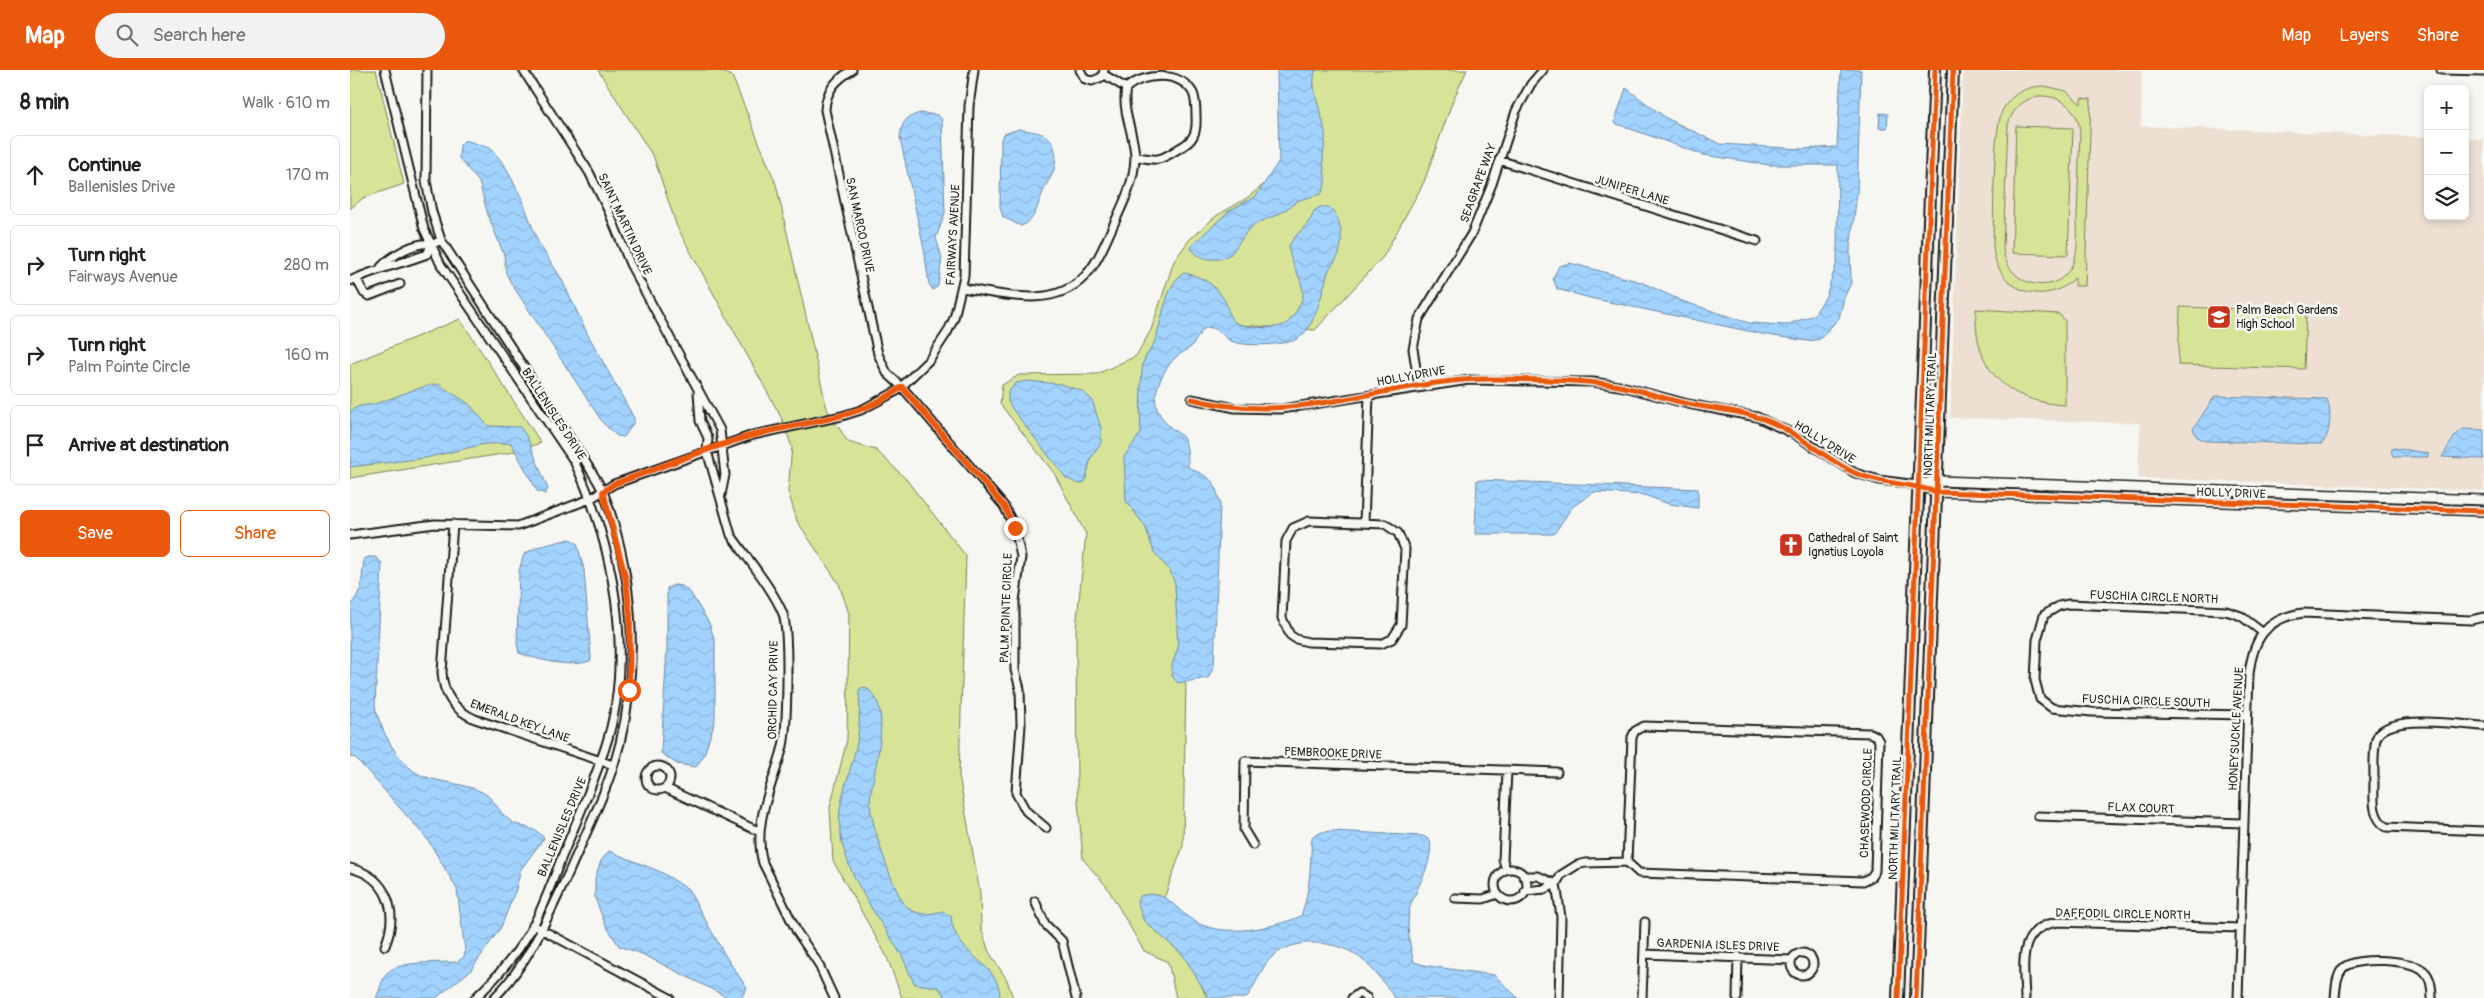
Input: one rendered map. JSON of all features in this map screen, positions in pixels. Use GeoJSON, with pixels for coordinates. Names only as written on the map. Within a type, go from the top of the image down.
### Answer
{"type":"FeatureCollection","features":[{"type":"Feature","properties":{"kind":"main road","name":"NORTH MILITARY TRAIL"},"geometry":{"type":"LineString","coordinates":[[1898,998],[1935,70]]}},
{"type":"Feature","properties":{"kind":"main road","name":"NORTH MILITARY TRAIL"},"geometry":{"type":"LineString","coordinates":[[1916,998],[1953,70]]}},
{"type":"Feature","properties":{"kind":"street","name":"BALLENISLES DRIVE"},"geometry":{"type":"LineString","coordinates":[[385,70],[424,229],[430,246],[574,461],[590,499],[605,546],[617,613],[618,664],[615,700],[606,747],[533,925],[503,968],[475,998]]}},
{"type":"Feature","properties":{"kind":"street","name":"BALLENISLES DRIVE"},"geometry":{"type":"LineString","coordinates":[[427,70],[426,181],[432,212],[441,240],[585,461],[603,492],[624,571],[630,616],[629,690],[620,742],[602,798],[543,930],[522,965],[494,998]]}},
{"type":"Feature","properties":{"kind":"street","name":"SAINT MARTIN DRIVE"},"geometry":{"type":"LineString","coordinates":[[524,70],[589,172],[609,212],[630,264],[720,430],[725,475],[721,497]]}},
{"type":"Feature","properties":{"kind":"street","name":"SAN MARCO DRIVE"},"geometry":{"type":"LineString","coordinates":[[852,70],[832,86],[826,101],[826,118],[878,354],[887,373],[902,387]]}},
{"type":"Feature","properties":{"kind":"street","name":"FAIRWAYS AVENUE"},"geometry":{"type":"LineString","coordinates":[[350,535],[422,525],[518,526],[590,499],[614,484],[753,435],[855,412],[879,401],[902,387],[939,347],[954,318],[962,288],[969,106],[974,70]]}},
{"type":"Feature","properties":{"kind":"street"},"geometry":{"type":"LineString","coordinates":[[1080,70],[1085,79],[1092,81],[1099,79],[1104,72],[1126,88]]}},
{"type":"Feature","properties":{"kind":"street","name":"SEAGRAPE WAY"},"geometry":{"type":"LineString","coordinates":[[1419,387],[1413,349],[1419,319],[1472,233],[1500,160],[1516,111],[1531,84],[1543,70]]}},
{"type":"Feature","properties":{"kind":"street"},"geometry":{"type":"LineString","coordinates":[[2441,70],[2484,71]]}},
{"type":"Feature","properties":{"kind":"street"},"geometry":{"type":"LineString","coordinates":[[1126,88],[1141,78],[1157,75],[1184,83],[1195,99],[1197,128],[1192,140],[1165,157],[1158,159],[1135,157]]}},
{"type":"Feature","properties":{"kind":"street"},"geometry":{"type":"LineString","coordinates":[[962,288],[1033,298],[1058,293],[1080,281],[1099,255],[1128,193],[1135,157],[1132,130],[1124,108],[1126,88]]}},
{"type":"Feature","properties":{"kind":"street","name":"JUNIPER LANE"},"geometry":{"type":"LineString","coordinates":[[1500,160],[1757,241]]}},
{"type":"Feature","properties":{"kind":"street"},"geometry":{"type":"LineString","coordinates":[[400,284],[369,296],[364,294],[353,279],[381,267],[396,266],[427,254],[430,246],[441,240]]}},
{"type":"Feature","properties":{"kind":"street","name":"HOLLY DRIVE"},"geometry":{"type":"LineString","coordinates":[[1192,399],[1235,408],[1274,409],[1304,407],[1419,387],[1493,379],[1593,382],[1625,387],[1688,404],[1757,417],[1794,434],[1855,473],[1879,480],[1917,485],[1937,492],[2484,511]]}},
{"type":"Feature","properties":{"kind":"street","name":"PALM POINTE CIRCLE"},"geometry":{"type":"LineString","coordinates":[[902,387],[1004,506],[1015,528],[1021,557],[1015,601],[1015,670],[1020,689],[1021,725],[1016,784],[1020,802],[1026,811],[1046,828]]}},
{"type":"Feature","properties":{"kind":"street","name":"SAINT MARTIN DRIVE"},"geometry":{"type":"LineString","coordinates":[[698,392],[700,420],[708,438],[707,451]]}},
{"type":"Feature","properties":{"kind":"street"},"geometry":{"type":"LineString","coordinates":[[1364,523],[1369,396]]}},
{"type":"Feature","properties":{"kind":"street","name":"ORCHID CAY DRIVE"},"geometry":{"type":"LineString","coordinates":[[707,451],[731,535],[779,606],[786,624],[786,735],[758,831],[760,851],[763,863],[797,932],[818,963],[834,998]]}},
{"type":"Feature","properties":{"kind":"street","name":"HOLLY DRIVE"},"geometry":{"type":"LineString","coordinates":[[1917,485],[1938,481],[2484,500]]}},
{"type":"Feature","properties":{"kind":"street"},"geometry":{"type":"LineString","coordinates":[[1309,521],[1364,523],[1390,526],[1398,533],[1404,543],[1402,619],[1396,635],[1387,642],[1375,645],[1308,642],[1296,639],[1286,630],[1282,618],[1285,547],[1288,535],[1298,525],[1309,521]]}},
{"type":"Feature","properties":{"kind":"street","name":"EMERALD KEY LANE"},"geometry":{"type":"LineString","coordinates":[[453,524],[442,672],[448,696],[454,705],[468,716],[613,765]]}},
{"type":"Feature","properties":{"kind":"street","name":"FUSCHIA CIRCLE NORTH"},"geometry":{"type":"LineString","coordinates":[[2044,704],[2040,699],[2035,680],[2040,623],[2050,610],[2059,606],[2069,604],[2226,611],[2241,616],[2262,632]]}},
{"type":"Feature","properties":{"kind":"street"},"geometry":{"type":"LineString","coordinates":[[2262,632],[2283,618],[2303,614],[2471,620],[2484,617]]}},
{"type":"Feature","properties":{"kind":"street","name":"HONEYSUCKLE AVENUE"},"geometry":{"type":"LineString","coordinates":[[2238,998],[2242,823],[2247,715],[2252,651],[2262,632]]}},
{"type":"Feature","properties":{"kind":"street","name":"FUSCHIA CIRCLE SOUTH"},"geometry":{"type":"LineString","coordinates":[[2044,704],[2057,710],[2092,712],[2247,715]]}},
{"type":"Feature","properties":{"kind":"street"},"geometry":{"type":"LineString","coordinates":[[2484,726],[2402,722],[2386,727],[2376,740],[2374,774],[2374,808],[2380,823],[2386,827],[2484,831]]}},
{"type":"Feature","properties":{"kind":"street","name":"CHASEWOOD CIRCLE"},"geometry":{"type":"LineString","coordinates":[[1644,726],[1870,734],[1876,736],[1879,741],[1875,871],[1863,881],[1639,873],[1627,862],[1632,737],[1635,730],[1644,726]]}},
{"type":"Feature","properties":{"kind":"street","name":"PEMBROOKE DRIVE"},"geometry":{"type":"LineString","coordinates":[[1253,845],[1244,830],[1245,761],[1558,772]]}},
{"type":"Feature","properties":{"kind":"street"},"geometry":{"type":"LineString","coordinates":[[1506,869],[1504,860],[1507,770]]}},
{"type":"Feature","properties":{"kind":"street"},"geometry":{"type":"LineString","coordinates":[[666,788],[758,831]]}},
{"type":"Feature","properties":{"kind":"street","name":"FLAX COURT"},"geometry":{"type":"LineString","coordinates":[[2038,816],[2242,823]]}},
{"type":"Feature","properties":{"kind":"street"},"geometry":{"type":"LineString","coordinates":[[1524,891],[1545,890],[1556,884],[1561,875],[1577,865],[1627,862]]}},
{"type":"Feature","properties":{"kind":"street"},"geometry":{"type":"LineString","coordinates":[[350,868],[366,873],[374,879],[387,898],[392,930],[385,946]]}},
{"type":"Feature","properties":{"kind":"street"},"geometry":{"type":"LineString","coordinates":[[1506,869],[1517,870],[1523,876],[1524,891],[1522,896],[1512,902],[1507,901],[1498,894],[1496,882],[1506,869]]}},
{"type":"Feature","properties":{"kind":"street"},"geometry":{"type":"LineString","coordinates":[[1523,876],[1538,876],[1556,884]]}},
{"type":"Feature","properties":{"kind":"street"},"geometry":{"type":"LineString","coordinates":[[1556,884],[1561,917],[1559,998]]}},
{"type":"Feature","properties":{"kind":"street"},"geometry":{"type":"LineString","coordinates":[[1454,898],[1483,899],[1498,894]]}},
{"type":"Feature","properties":{"kind":"street"},"geometry":{"type":"LineString","coordinates":[[1034,901],[1045,924],[1062,940],[1076,998]]}},
{"type":"Feature","properties":{"kind":"street","name":"GARDENIA ISLES DRIVE"},"geometry":{"type":"LineString","coordinates":[[1642,998],[1645,922]]}},
{"type":"Feature","properties":{"kind":"street","name":"DAFFODIL CIRCLE NORTH"},"geometry":{"type":"LineString","coordinates":[[2025,998],[2025,946],[2032,933],[2047,923],[2240,928]]}},
{"type":"Feature","properties":{"kind":"street"},"geometry":{"type":"LineString","coordinates":[[533,925],[670,998]]}},
{"type":"Feature","properties":{"kind":"street","name":"GARDENIA ISLES DRIVE"},"geometry":{"type":"LineString","coordinates":[[1644,954],[1738,956],[1792,960]]}},
{"type":"Feature","properties":{"kind":"street"},"geometry":{"type":"LineString","coordinates":[[1737,998],[1738,956]]}},
{"type":"Feature","properties":{"kind":"street"},"geometry":{"type":"LineString","coordinates":[[2335,998],[2337,978],[2344,968],[2358,961],[2410,964],[2425,971],[2431,986],[2432,998]]}},
{"type":"Feature","properties":{"kind":"street"},"geometry":{"type":"LineString","coordinates":[[1352,998],[1359,993],[1367,998]]}},
{"type":"Feature","properties":{"kind":"shaded area","name":"Palm Beach Gardens High School"},"geometry":{"type":"Polygon","coordinates":[[[1963,70],[2142,70],[2141,126],[2424,137],[2424,220],[2469,220],[2469,138],[2484,139],[2484,491],[2138,478],[2140,423],[1950,418],[1963,70]]]}},
{"type":"Feature","properties":{"kind":"green space"},"geometry":{"type":"Polygon","coordinates":[[[350,70],[376,70],[404,184],[363,198],[350,209],[350,70]]]}},
{"type":"Feature","properties":{"kind":"green space"},"geometry":{"type":"Polygon","coordinates":[[[598,70],[716,70],[732,76],[776,184],[827,409],[848,442],[876,450],[905,478],[966,556],[959,775],[980,893],[981,928],[989,952],[1007,980],[1013,998],[902,998],[887,957],[833,861],[830,807],[847,740],[849,614],[839,584],[797,521],[788,491],[792,447],[781,417],[677,227],[654,158],[598,70]]]}},
{"type":"Feature","properties":{"kind":"green space"},"geometry":{"type":"Polygon","coordinates":[[[1308,70],[1467,70],[1453,100],[1424,182],[1383,257],[1315,330],[1209,323],[1159,363],[1150,403],[1179,562],[1187,624],[1183,846],[1163,901],[1207,998],[1176,998],[1168,962],[1144,951],[1107,887],[1083,859],[1077,790],[1076,628],[1086,534],[1054,473],[1000,404],[1002,385],[1019,375],[1097,374],[1136,356],[1151,330],[1174,261],[1189,240],[1216,216],[1247,198],[1298,157],[1308,70]]]}},
{"type":"Feature","properties":{"kind":"green space"},"geometry":{"type":"Polygon","coordinates":[[[2039,86],[2066,91],[2081,104],[2081,98],[2091,99],[2085,286],[2075,286],[2075,278],[2063,287],[2049,292],[2036,293],[2023,290],[2012,284],[2002,274],[1996,261],[1993,246],[1995,154],[1999,119],[2003,109],[2011,99],[2027,89],[2039,86]],[[2047,96],[2033,97],[2023,102],[2012,114],[2008,125],[2003,247],[2006,261],[2013,272],[2023,280],[2034,284],[2058,281],[2067,273],[2076,255],[2077,244],[2079,125],[2073,111],[2068,106],[2062,101],[2047,96]]]}},
{"type":"Feature","properties":{"kind":"green space"},"geometry":{"type":"Polygon","coordinates":[[[2016,126],[2073,128],[2068,255],[2012,253],[2016,126]]]}},
{"type":"Feature","properties":{"kind":"green space"},"geometry":{"type":"Polygon","coordinates":[[[2180,307],[2306,311],[2304,369],[2178,365],[2180,307]]]}},
{"type":"Feature","properties":{"kind":"green space"},"geometry":{"type":"Polygon","coordinates":[[[1976,309],[2059,314],[2065,321],[2065,405],[2026,397],[2010,389],[1997,378],[1987,365],[1980,349],[1976,309]]]}},
{"type":"Feature","properties":{"kind":"green space"},"geometry":{"type":"Polygon","coordinates":[[[460,319],[541,443],[509,453],[350,478],[350,364],[460,319]]]}},
{"type":"Feature","properties":{"kind":"water"},"geometry":{"type":"Polygon","coordinates":[[[1277,70],[1316,70],[1314,77],[1315,93],[1325,137],[1323,157],[1325,185],[1321,194],[1299,200],[1279,214],[1257,223],[1248,230],[1231,254],[1221,259],[1207,259],[1199,256],[1191,249],[1193,244],[1229,211],[1256,196],[1279,161],[1277,70]]]}},
{"type":"Feature","properties":{"kind":"water"},"geometry":{"type":"Polygon","coordinates":[[[1841,70],[1861,70],[1857,193],[1850,249],[1851,283],[1844,298],[1839,318],[1820,339],[1808,341],[1767,335],[1590,298],[1557,289],[1553,278],[1559,266],[1570,263],[1641,282],[1682,301],[1749,323],[1786,325],[1814,315],[1826,296],[1837,262],[1838,165],[1770,165],[1704,155],[1614,123],[1626,88],[1666,118],[1720,144],[1802,149],[1837,147],[1841,70]]]}},
{"type":"Feature","properties":{"kind":"water"},"geometry":{"type":"Polygon","coordinates":[[[920,113],[938,115],[942,120],[945,213],[936,238],[942,258],[938,286],[933,290],[929,284],[924,249],[900,138],[905,121],[920,113]]]}},
{"type":"Feature","properties":{"kind":"water"},"geometry":{"type":"Polygon","coordinates":[[[1880,113],[1888,114],[1887,128],[1879,128],[1880,113]]]}},
{"type":"Feature","properties":{"kind":"water"},"geometry":{"type":"Polygon","coordinates":[[[1019,129],[1039,133],[1047,137],[1054,146],[1056,158],[1054,170],[1033,216],[1026,224],[1021,226],[1003,217],[1000,207],[1001,139],[1004,134],[1019,129]]]}},
{"type":"Feature","properties":{"kind":"water"},"geometry":{"type":"Polygon","coordinates":[[[465,140],[490,148],[504,164],[522,199],[538,242],[561,278],[587,333],[634,418],[634,422],[624,437],[617,436],[603,423],[511,283],[506,273],[504,255],[488,215],[479,182],[459,158],[460,145],[465,140]]]}},
{"type":"Feature","properties":{"kind":"water"},"geometry":{"type":"Polygon","coordinates":[[[1320,207],[1328,207],[1336,216],[1341,229],[1341,244],[1338,256],[1328,272],[1312,322],[1300,337],[1286,342],[1252,345],[1231,341],[1216,329],[1205,328],[1191,347],[1170,363],[1159,384],[1156,407],[1159,413],[1165,422],[1183,438],[1186,444],[1188,467],[1210,479],[1220,503],[1214,666],[1208,678],[1178,683],[1172,676],[1172,665],[1178,648],[1175,584],[1170,571],[1154,552],[1145,526],[1126,501],[1124,457],[1141,433],[1140,398],[1143,363],[1157,335],[1172,285],[1184,273],[1198,277],[1214,287],[1226,303],[1233,321],[1237,323],[1251,327],[1267,328],[1286,324],[1297,310],[1303,294],[1301,282],[1289,252],[1289,246],[1310,221],[1314,211],[1320,207]]]}},
{"type":"Feature","properties":{"kind":"water"},"geometry":{"type":"Polygon","coordinates":[[[1027,381],[1060,384],[1082,391],[1092,400],[1101,428],[1101,443],[1091,458],[1085,482],[1078,484],[1066,478],[1013,410],[1008,401],[1008,392],[1016,383],[1027,381]]]}},
{"type":"Feature","properties":{"kind":"water"},"geometry":{"type":"Polygon","coordinates":[[[438,384],[469,404],[488,426],[520,427],[527,437],[548,489],[545,494],[537,491],[511,443],[485,444],[425,458],[350,467],[350,412],[353,409],[438,384]]]}},
{"type":"Feature","properties":{"kind":"water"},"geometry":{"type":"Polygon","coordinates":[[[2215,396],[2327,399],[2330,416],[2329,429],[2321,444],[2206,441],[2197,437],[2193,429],[2215,396]]]}},
{"type":"Feature","properties":{"kind":"water"},"geometry":{"type":"Polygon","coordinates":[[[2463,429],[2484,430],[2484,459],[2442,457],[2455,436],[2463,429]]]}},
{"type":"Feature","properties":{"kind":"water"},"geometry":{"type":"Polygon","coordinates":[[[2393,448],[2428,453],[2428,457],[2394,457],[2391,452],[2393,448]]]}},
{"type":"Feature","properties":{"kind":"water"},"geometry":{"type":"Polygon","coordinates":[[[1477,480],[1698,489],[1698,508],[1669,504],[1644,495],[1594,492],[1572,507],[1554,534],[1475,534],[1477,480]]]}},
{"type":"Feature","properties":{"kind":"water"},"geometry":{"type":"Polygon","coordinates":[[[570,539],[577,543],[584,570],[591,658],[590,661],[573,664],[545,660],[519,653],[517,644],[519,571],[524,554],[537,547],[570,539]]]}},
{"type":"Feature","properties":{"kind":"water"},"geometry":{"type":"Polygon","coordinates":[[[375,557],[382,563],[375,705],[381,725],[391,746],[398,756],[414,771],[423,776],[482,792],[512,822],[530,828],[544,838],[521,869],[516,889],[501,927],[471,970],[436,998],[376,998],[385,975],[393,969],[410,964],[457,962],[464,957],[465,951],[457,889],[428,840],[356,758],[350,757],[350,608],[361,588],[364,559],[375,557]]]}},
{"type":"Feature","properties":{"kind":"water"},"geometry":{"type":"Polygon","coordinates":[[[674,585],[682,586],[690,592],[709,623],[715,641],[715,721],[704,755],[696,767],[677,764],[661,753],[667,647],[667,588],[674,585]]]}},
{"type":"Feature","properties":{"kind":"water"},"geometry":{"type":"Polygon","coordinates":[[[863,687],[873,695],[879,707],[881,722],[880,739],[870,802],[883,856],[895,887],[906,906],[914,912],[928,914],[942,911],[951,916],[954,930],[960,941],[993,975],[998,985],[1000,998],[946,998],[938,987],[915,984],[902,956],[868,903],[849,864],[842,844],[839,823],[844,789],[857,741],[859,690],[863,687]]]}},
{"type":"Feature","properties":{"kind":"water"},"geometry":{"type":"Polygon","coordinates":[[[1322,832],[1423,836],[1430,840],[1430,857],[1410,907],[1408,920],[1414,962],[1428,966],[1494,975],[1518,998],[1395,998],[1371,968],[1353,953],[1334,945],[1312,943],[1291,946],[1273,956],[1265,965],[1246,998],[1209,998],[1183,955],[1144,921],[1137,902],[1140,896],[1150,894],[1158,895],[1171,902],[1196,922],[1220,930],[1249,930],[1301,916],[1308,887],[1312,837],[1322,832]]]}},
{"type":"Feature","properties":{"kind":"water"},"geometry":{"type":"Polygon","coordinates":[[[609,851],[661,872],[688,889],[726,957],[747,988],[741,998],[729,998],[642,954],[619,946],[605,924],[595,898],[595,878],[601,861],[609,851]]]}},
{"type":"Feature","properties":{"kind":"cycle path"},"geometry":{"type":"LineString","coordinates":[[1898,998],[1935,70]]}},
{"type":"Feature","properties":{"kind":"cycle path"},"geometry":{"type":"LineString","coordinates":[[1916,998],[1953,70]]}},
{"type":"Feature","properties":{"kind":"cycle path"},"geometry":{"type":"LineString","coordinates":[[1192,399],[1232,406],[1271,408],[1308,405],[1455,381],[1494,379],[1599,383],[1623,387],[1680,402],[1754,416],[1786,429],[1855,473],[1865,477],[1937,492],[2484,511]]}},
{"type":"Feature","properties":{"kind":"place","name":"Palm Beach Gardens High School"},"geometry":{"type":"Point","coordinates":[2219,317]}},
{"type":"Feature","properties":{"kind":"place","name":"Cathedral of Saint Ignatius Loyola"},"geometry":{"type":"Point","coordinates":[1791,545]}},
{"type":"Feature","properties":{"kind":"route"},"geometry":{"type":"LineString","coordinates":[[629,690],[631,659],[630,616],[626,580],[603,492],[614,484],[753,435],[842,416],[861,410],[902,387],[1004,506],[1015,528]]}}]}
